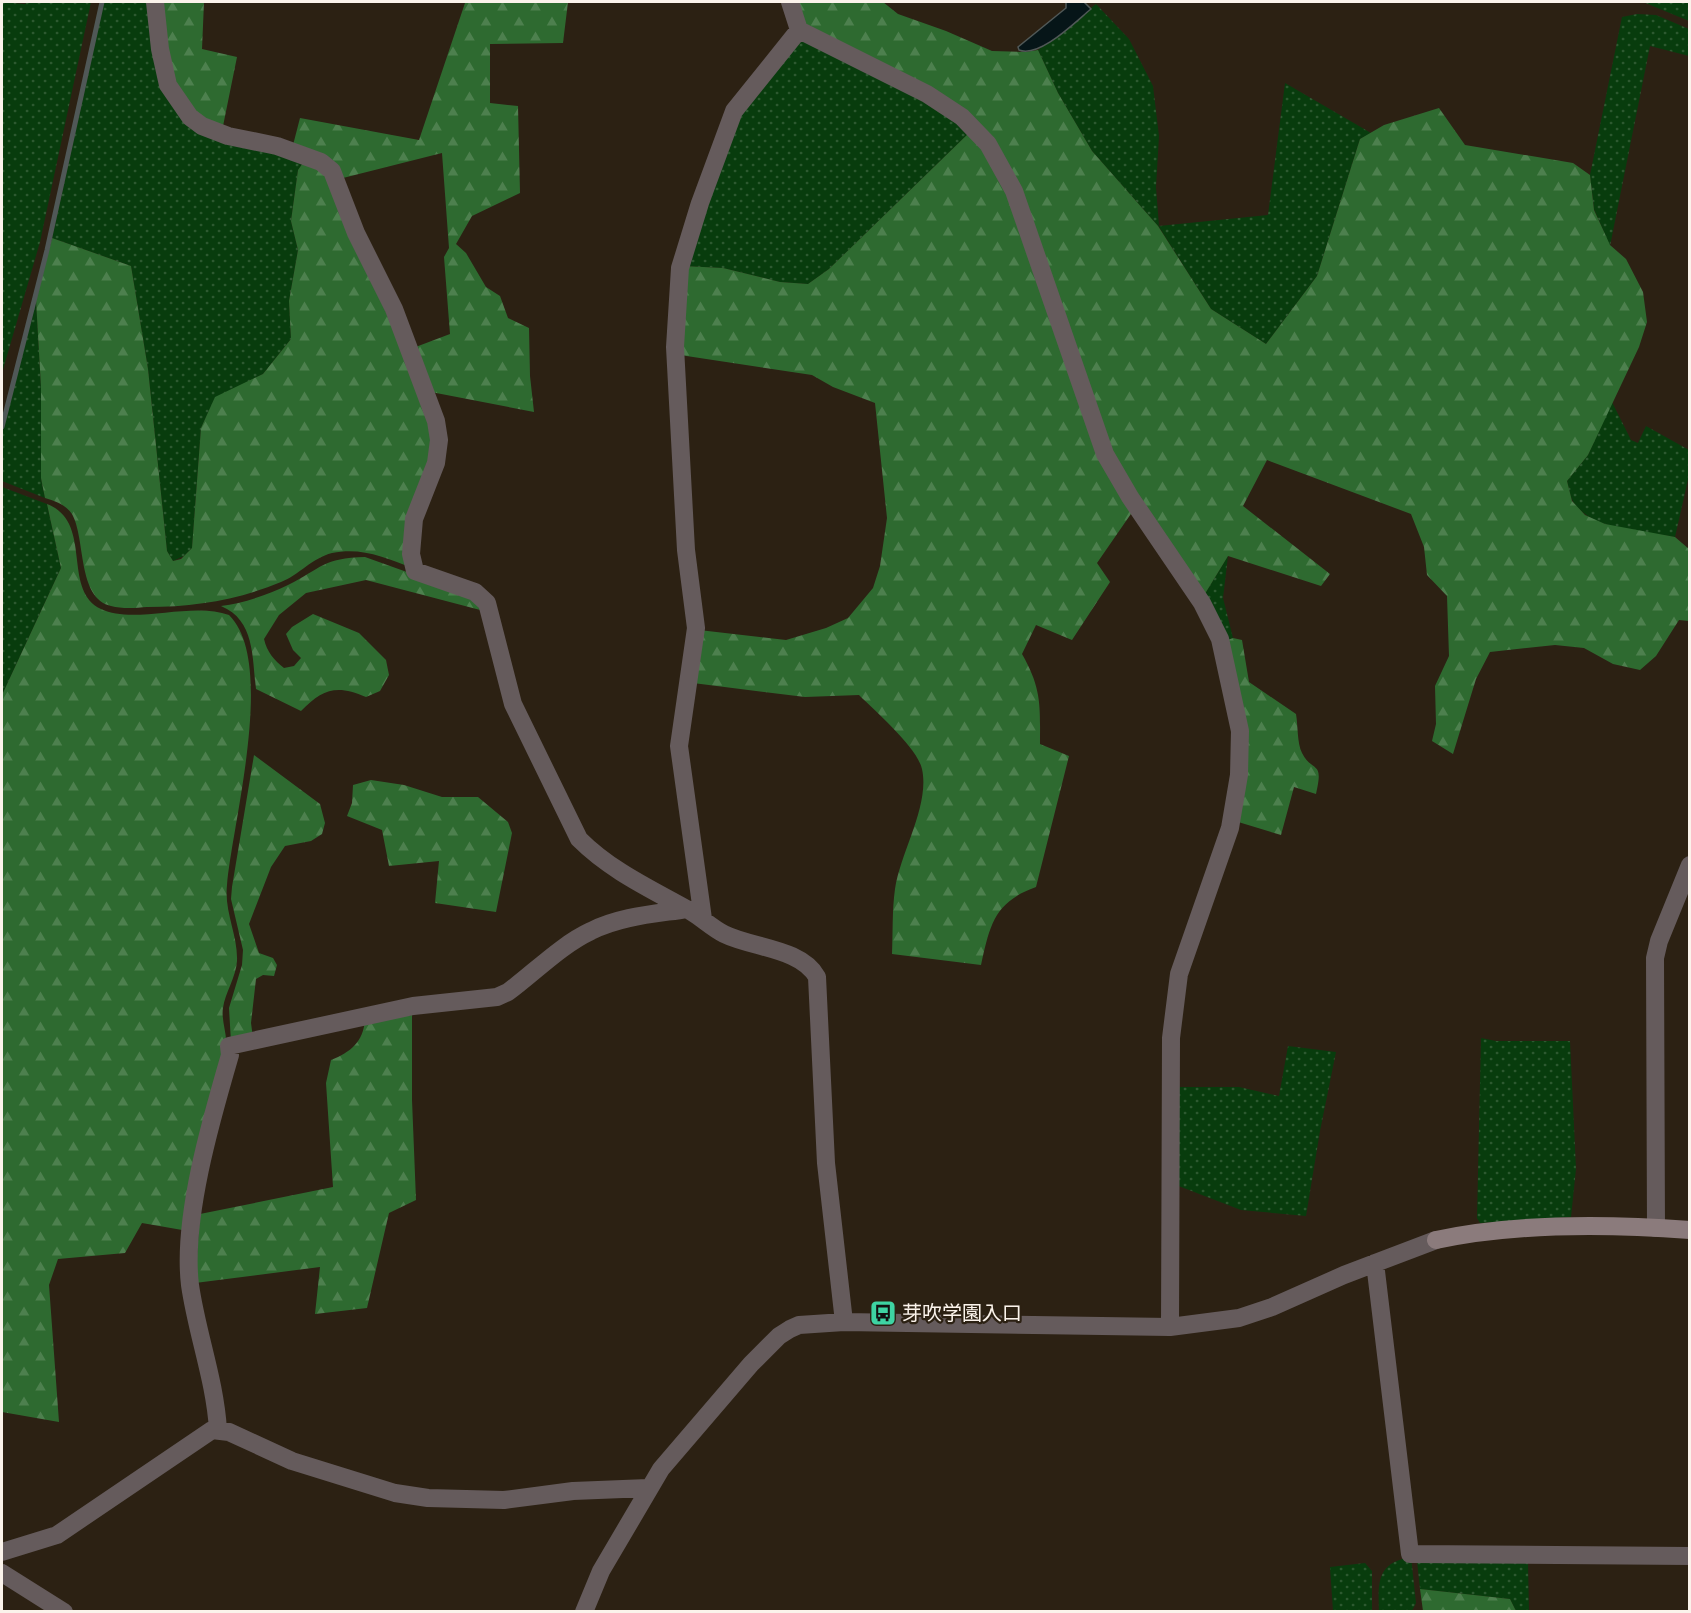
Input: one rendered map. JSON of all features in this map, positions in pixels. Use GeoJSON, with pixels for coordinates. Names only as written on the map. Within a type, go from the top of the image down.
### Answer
{"type":"FeatureCollection","features":[{"type":"Feature","properties":{"kind":"street"},"geometry":{"type":"LineString","coordinates":[[155,2],[160,49],[168,85],[190,117],[202,126],[228,136],[277,146],[321,162],[332,171],[356,233],[394,309],[436,421],[439,440],[436,463],[414,519],[411,554],[415,571],[475,592],[487,603],[513,704],[579,839],[597,856],[622,874],[695,914],[725,935],[806,963],[817,977],[826,1163],[844,1322]]}},
{"type":"Feature","properties":{"kind":"street"},"geometry":{"type":"LineString","coordinates":[[790,2],[799,30],[927,94],[962,117],[988,144],[1014,191],[1105,454],[1130,497],[1202,603],[1220,639],[1240,731],[1239,775],[1230,828],[1179,974],[1171,1038],[1170,1327]]}},
{"type":"Feature","properties":{"kind":"street"},"geometry":{"type":"LineString","coordinates":[[695,914],[679,746],[696,628],[686,550],[675,347],[680,268],[700,203],[734,111],[799,30]]}},
{"type":"Feature","properties":{"kind":"street"},"geometry":{"type":"LineString","coordinates":[[1656,1228],[1655,958],[1659,941],[1689,865]]}},
{"type":"Feature","properties":{"kind":"street"},"geometry":{"type":"LineString","coordinates":[[218,1430],[216,1399],[190,1285],[191,1218],[230,1055],[229,1046],[413,1006],[497,997],[508,992],[589,932],[607,924],[651,914],[695,914]]}},
{"type":"Feature","properties":{"kind":"street"},"geometry":{"type":"LineString","coordinates":[[584,1611],[601,1571],[661,1469],[751,1364],[779,1336],[799,1325],[844,1322],[1170,1327],[1239,1318],[1272,1307],[1436,1240],[1462,1234],[1532,1230],[1656,1228],[1689,1230]]}},
{"type":"Feature","properties":{"kind":"street"},"geometry":{"type":"LineString","coordinates":[[1375,1263],[1410,1554],[1689,1556]]}},
{"type":"Feature","properties":{"kind":"street"},"geometry":{"type":"LineString","coordinates":[[2,1552],[57,1535],[203,1435],[218,1430],[229,1432],[292,1461],[395,1493],[428,1498],[504,1500],[573,1491],[648,1488]]}},
{"type":"Feature","properties":{"kind":"street"},"geometry":{"type":"LineString","coordinates":[[2,1572],[64,1611]]}},
{"type":"Feature","properties":{"kind":"green space"},"geometry":{"type":"Polygon","coordinates":[[[2,2],[25,4],[27,2],[91,2],[40,242],[2,373],[2,2]]]}},
{"type":"Feature","properties":{"kind":"green space"},"geometry":{"type":"Polygon","coordinates":[[[104,2],[151,2],[175,105],[305,160],[298,170],[291,221],[298,250],[289,301],[291,339],[263,374],[215,398],[201,428],[192,548],[184,556],[173,561],[167,551],[148,369],[131,266],[52,238],[104,2]]]}},
{"type":"Feature","properties":{"kind":"green space"},"geometry":{"type":"Polygon","coordinates":[[[159,2],[204,2],[202,49],[237,57],[222,131],[205,124],[173,87],[159,2]]]}},
{"type":"Feature","properties":{"kind":"green space"},"geometry":{"type":"Polygon","coordinates":[[[459,2],[568,2],[563,43],[490,44],[490,103],[518,106],[520,193],[472,216],[456,244],[466,253],[486,287],[500,296],[508,318],[529,328],[530,376],[534,412],[431,392],[413,348],[450,334],[444,257],[449,248],[442,153],[339,179],[292,149],[300,118],[419,140],[465,3],[459,2]]]}},
{"type":"Feature","properties":{"kind":"green space"},"geometry":{"type":"Polygon","coordinates":[[[795,2],[883,2],[898,14],[992,51],[1038,50],[1058,93],[1092,151],[1158,226],[1211,309],[1266,344],[1317,276],[1360,139],[1384,125],[1439,108],[1465,145],[1573,163],[1590,175],[1594,210],[1610,245],[1626,259],[1643,292],[1647,322],[1639,347],[1588,455],[1567,481],[1572,501],[1585,515],[1605,524],[1675,537],[1689,549],[1689,621],[1679,620],[1656,656],[1640,670],[1613,664],[1584,648],[1555,645],[1490,652],[1476,679],[1453,754],[1432,741],[1436,724],[1435,686],[1449,656],[1447,596],[1427,575],[1424,547],[1411,514],[1267,460],[1243,506],[1330,574],[1321,586],[1228,556],[1203,597],[1108,451],[1052,283],[975,127],[802,29],[795,2]]]}},
{"type":"Feature","properties":{"kind":"green space"},"geometry":{"type":"Polygon","coordinates":[[[1643,2],[1689,2],[1689,21],[1643,2]]]}},
{"type":"Feature","properties":{"kind":"green space"},"geometry":{"type":"Polygon","coordinates":[[[1096,4],[1129,39],[1153,86],[1159,136],[1156,187],[1159,226],[1268,215],[1285,83],[1371,133],[1360,139],[1317,276],[1266,344],[1211,309],[1159,227],[1092,151],[1058,93],[1038,50],[1096,4]]]}},
{"type":"Feature","properties":{"kind":"green space"},"geometry":{"type":"Polygon","coordinates":[[[1637,14],[1656,15],[1689,29],[1689,56],[1650,46],[1610,246],[1594,209],[1590,175],[1622,17],[1637,14]]]}},
{"type":"Feature","properties":{"kind":"green space"},"geometry":{"type":"Polygon","coordinates":[[[801,34],[919,93],[971,131],[829,269],[808,284],[780,282],[723,268],[683,266],[727,126],[801,34]]]}},
{"type":"Feature","properties":{"kind":"green space"},"geometry":{"type":"Polygon","coordinates":[[[971,131],[1000,169],[1135,508],[1097,563],[1110,582],[1072,640],[1036,625],[1022,654],[1033,677],[1038,698],[1040,744],[1069,756],[1036,887],[1011,900],[996,917],[987,938],[981,965],[892,954],[895,889],[919,813],[923,783],[919,760],[885,720],[859,695],[805,697],[693,683],[699,630],[786,640],[826,628],[848,618],[873,588],[880,566],[887,518],[875,403],[833,387],[812,375],[680,355],[683,266],[723,268],[780,282],[808,284],[829,269],[971,131]]]}},
{"type":"Feature","properties":{"kind":"green space"},"geometry":{"type":"Polygon","coordinates":[[[305,160],[329,174],[435,431],[412,568],[373,554],[343,551],[325,555],[281,582],[249,594],[182,606],[120,608],[111,606],[100,601],[87,580],[72,514],[63,506],[45,498],[41,478],[41,387],[36,300],[52,238],[131,266],[148,369],[167,551],[173,561],[181,559],[192,548],[201,428],[215,397],[263,374],[291,339],[289,301],[298,250],[291,221],[298,170],[305,160]]]}},
{"type":"Feature","properties":{"kind":"green space"},"geometry":{"type":"Polygon","coordinates":[[[36,300],[41,387],[41,478],[45,498],[2,481],[2,431],[36,300]]]}},
{"type":"Feature","properties":{"kind":"green space"},"geometry":{"type":"Polygon","coordinates":[[[1612,402],[1631,440],[1638,443],[1646,426],[1689,450],[1689,475],[1675,537],[1606,524],[1583,512],[1573,501],[1567,481],[1588,455],[1612,402]]]}},
{"type":"Feature","properties":{"kind":"green space"},"geometry":{"type":"Polygon","coordinates":[[[2,487],[47,504],[61,568],[2,695],[2,487]]]}},
{"type":"Feature","properties":{"kind":"green space"},"geometry":{"type":"Polygon","coordinates":[[[47,504],[61,513],[70,525],[82,587],[89,600],[101,609],[130,615],[198,610],[229,615],[243,638],[250,668],[251,705],[248,745],[227,885],[227,905],[237,961],[223,1008],[226,1044],[188,1231],[142,1223],[125,1253],[58,1259],[49,1285],[59,1422],[2,1412],[2,695],[61,568],[47,504]]]}},
{"type":"Feature","properties":{"kind":"green space"},"geometry":{"type":"Polygon","coordinates":[[[1228,556],[1223,598],[1233,638],[1225,641],[1203,597],[1228,556]]]}},
{"type":"Feature","properties":{"kind":"green space"},"geometry":{"type":"Polygon","coordinates":[[[365,557],[471,595],[484,611],[366,580],[306,593],[279,615],[264,639],[269,652],[277,662],[284,668],[294,666],[301,658],[293,650],[286,634],[292,627],[313,614],[359,633],[386,660],[389,675],[380,691],[366,697],[347,691],[330,691],[323,693],[301,711],[256,689],[252,652],[246,630],[232,612],[221,606],[247,601],[272,592],[331,562],[365,557]]]}},
{"type":"Feature","properties":{"kind":"green space"},"geometry":{"type":"Polygon","coordinates":[[[1233,638],[1242,640],[1249,682],[1296,714],[1300,749],[1318,771],[1316,794],[1294,787],[1281,835],[1235,821],[1242,779],[1225,641],[1233,638]]]}},
{"type":"Feature","properties":{"kind":"green space"},"geometry":{"type":"Polygon","coordinates":[[[254,755],[320,804],[325,823],[322,834],[311,841],[285,846],[271,867],[249,924],[259,953],[273,958],[277,965],[274,976],[263,975],[256,979],[251,1023],[253,1038],[231,1042],[229,1008],[242,965],[243,950],[231,899],[254,755]]]}},
{"type":"Feature","properties":{"kind":"green space"},"geometry":{"type":"Polygon","coordinates":[[[371,780],[404,785],[442,797],[478,797],[508,822],[512,833],[496,912],[435,903],[439,861],[389,866],[382,830],[347,816],[352,803],[353,785],[371,780]]]}},
{"type":"Feature","properties":{"kind":"green space"},"geometry":{"type":"Polygon","coordinates":[[[412,1015],[412,1100],[416,1200],[389,1213],[367,1308],[315,1314],[320,1267],[195,1283],[200,1214],[333,1187],[326,1083],[331,1060],[355,1045],[362,1034],[365,1020],[412,1015]]]}},
{"type":"Feature","properties":{"kind":"green space"},"geometry":{"type":"Polygon","coordinates":[[[1481,1038],[1496,1041],[1570,1041],[1576,1169],[1571,1217],[1480,1223],[1477,1218],[1481,1038]]]}},
{"type":"Feature","properties":{"kind":"green space"},"geometry":{"type":"Polygon","coordinates":[[[1288,1046],[1336,1052],[1306,1216],[1241,1210],[1176,1185],[1175,1087],[1239,1087],[1279,1096],[1288,1046]]]}},
{"type":"Feature","properties":{"kind":"green space"},"geometry":{"type":"Polygon","coordinates":[[[1411,1557],[1416,1603],[1412,1611],[1379,1612],[1382,1575],[1392,1564],[1411,1557]]]}},
{"type":"Feature","properties":{"kind":"green space"},"geometry":{"type":"Polygon","coordinates":[[[1417,1561],[1528,1563],[1529,1611],[1516,1611],[1510,1599],[1420,1589],[1417,1561]]]}},
{"type":"Feature","properties":{"kind":"green space"},"geometry":{"type":"Polygon","coordinates":[[[1365,1563],[1372,1571],[1372,1611],[1333,1611],[1330,1567],[1365,1563]]]}},
{"type":"Feature","properties":{"kind":"green space"},"geometry":{"type":"Polygon","coordinates":[[[1420,1589],[1510,1599],[1516,1611],[1423,1611],[1420,1589]]]}},
{"type":"Feature","properties":{"kind":"shaded area"},"geometry":{"type":"Polygon","coordinates":[[[1066,2],[1084,2],[1091,9],[1047,44],[1037,49],[1019,50],[1018,47],[1066,8],[1066,2]]]}},
{"type":"Feature","properties":{"kind":"waterway"},"geometry":{"type":"LineString","coordinates":[[2,427],[47,250],[102,2]]}},
{"type":"Feature","properties":{"kind":"place","name":"芽吹学園入口"},"geometry":{"type":"Point","coordinates":[883,1313]}}]}
